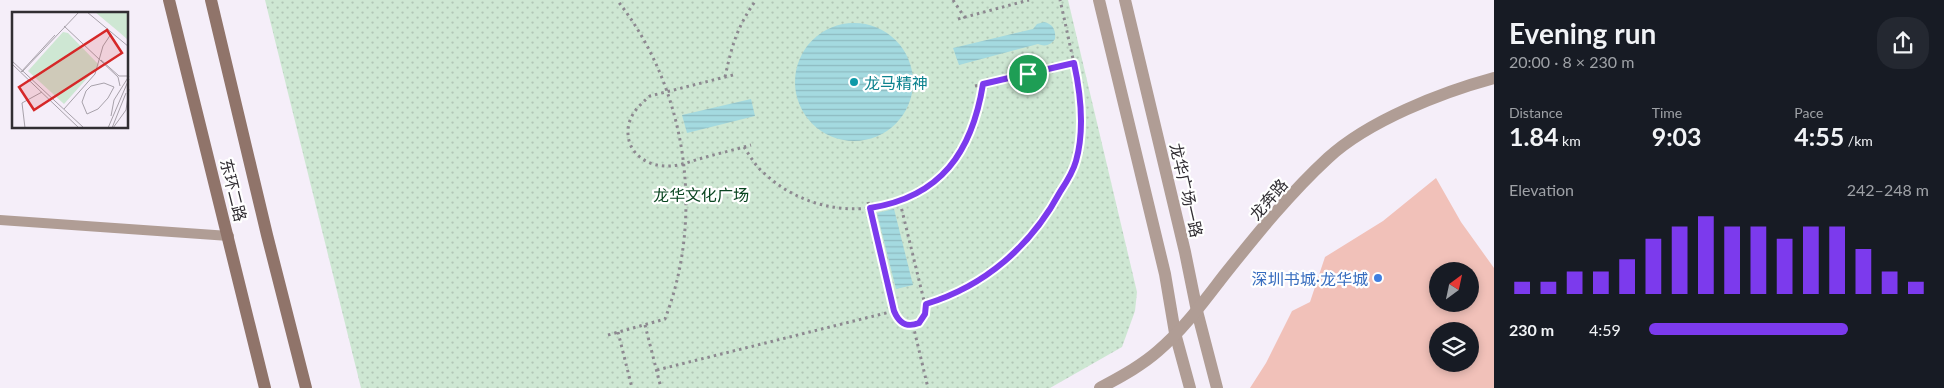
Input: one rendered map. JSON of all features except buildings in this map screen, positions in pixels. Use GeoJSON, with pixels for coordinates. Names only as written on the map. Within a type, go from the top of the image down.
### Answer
{"type":"FeatureCollection","features":[{"type":"Feature","properties":{"kind":"main road","name":"东环二路"},"geometry":{"type":"LineString","coordinates":[[169,0],[266,388]]}},
{"type":"Feature","properties":{"kind":"main road","name":"东环二路"},"geometry":{"type":"LineString","coordinates":[[211,0],[306,388]]}},
{"type":"Feature","properties":{"kind":"street"},"geometry":{"type":"LineString","coordinates":[[1099,0],[1165,274],[1175,333],[1190,388]]}},
{"type":"Feature","properties":{"kind":"street","name":"龙华广场一路"},"geometry":{"type":"LineString","coordinates":[[1124,0],[1185,252],[1197,311],[1217,388]]}},
{"type":"Feature","properties":{"kind":"street","name":"龙奔路"},"geometry":{"type":"LineString","coordinates":[[1100,388],[1135,368],[1158,351],[1197,311],[1293,193],[1329,157],[1364,132],[1398,114],[1494,78]]}},
{"type":"Feature","properties":{"kind":"lane"},"geometry":{"type":"LineString","coordinates":[[0,220],[229,236]]}},
{"type":"Feature","properties":{"kind":"path"},"geometry":{"type":"LineString","coordinates":[[608,335],[665,320],[677,282],[684,238],[686,185],[675,117],[667,91],[634,24],[617,0]]}},
{"type":"Feature","properties":{"kind":"path"},"geometry":{"type":"LineString","coordinates":[[725,77],[734,38],[743,18],[756,0]]}},
{"type":"Feature","properties":{"kind":"path"},"geometry":{"type":"LineString","coordinates":[[953,0],[965,18]]}},
{"type":"Feature","properties":{"kind":"path"},"geometry":{"type":"LineString","coordinates":[[958,19],[1030,0]]}},
{"type":"Feature","properties":{"kind":"path"},"geometry":{"type":"LineString","coordinates":[[926,304],[963,290],[989,274],[1012,256],[1052,208],[1076,162],[1082,109],[1060,0]]}},
{"type":"Feature","properties":{"kind":"path"},"geometry":{"type":"LineString","coordinates":[[975,86],[1074,63]]}},
{"type":"Feature","properties":{"kind":"path"},"geometry":{"type":"LineString","coordinates":[[733,75],[650,96],[632,113],[628,124],[628,135],[632,148],[641,159],[654,165],[669,166],[683,164],[751,145]]}},
{"type":"Feature","properties":{"kind":"path"},"geometry":{"type":"LineString","coordinates":[[744,147],[763,173],[780,187],[798,197],[818,205],[839,209],[860,210],[886,206],[923,190],[950,166],[962,151],[975,122],[983,84]]}},
{"type":"Feature","properties":{"kind":"path"},"geometry":{"type":"LineString","coordinates":[[868,202],[894,311],[900,322],[913,325],[923,319],[926,304],[898,194]]}},
{"type":"Feature","properties":{"kind":"path"},"geometry":{"type":"LineString","coordinates":[[657,370],[894,311]]}},
{"type":"Feature","properties":{"kind":"path"},"geometry":{"type":"LineString","coordinates":[[645,325],[661,388]]}},
{"type":"Feature","properties":{"kind":"path"},"geometry":{"type":"LineString","coordinates":[[913,325],[928,388]]}},
{"type":"Feature","properties":{"kind":"path"},"geometry":{"type":"LineString","coordinates":[[618,332],[632,388]]}},
{"type":"Feature","properties":{"kind":"green space","name":"龙华文化广场"},"geometry":{"type":"Polygon","coordinates":[[[265,0],[1068,0],[1137,292],[1135,311],[1122,347],[1050,388],[361,388],[265,0]]]}},
{"type":"Feature","properties":{"kind":"water"},"geometry":{"type":"Polygon","coordinates":[[[1044,22],[1050,24],[1054,30],[1055,39],[1052,43],[1038,44],[959,65],[953,48],[1033,29],[1037,24],[1044,22]]]}},
{"type":"Feature","properties":{"kind":"water"},"geometry":{"type":"Polygon","coordinates":[[[854,23],[877,27],[896,40],[909,59],[913,82],[909,105],[896,124],[877,137],[854,141],[831,137],[812,124],[799,105],[795,82],[799,59],[812,40],[831,27],[854,23]]]}},
{"type":"Feature","properties":{"kind":"water"},"geometry":{"type":"Polygon","coordinates":[[[751,99],[755,116],[687,133],[682,115],[751,99]]]}},
{"type":"Feature","properties":{"kind":"water"},"geometry":{"type":"Polygon","coordinates":[[[894,209],[913,285],[896,289],[877,213],[894,209]]]}},
{"type":"Feature","properties":{"kind":"place","name":"龙马精神"},"geometry":{"type":"Point","coordinates":[854,82]}},
{"type":"Feature","properties":{"kind":"place","name":"深圳书城·龙华城"},"geometry":{"type":"Point","coordinates":[1378,278]}},
{"type":"Feature","properties":{"kind":"route"},"geometry":{"type":"LineString","coordinates":[[1074,63],[1082,109],[1076,162],[1052,208],[1012,256],[989,274],[963,290],[926,304],[925,314],[919,323],[909,326],[900,322],[894,311],[870,208],[886,206],[923,190],[950,166],[962,151],[972,129],[979,108],[983,84],[1028,74],[1074,63]]}}]}
